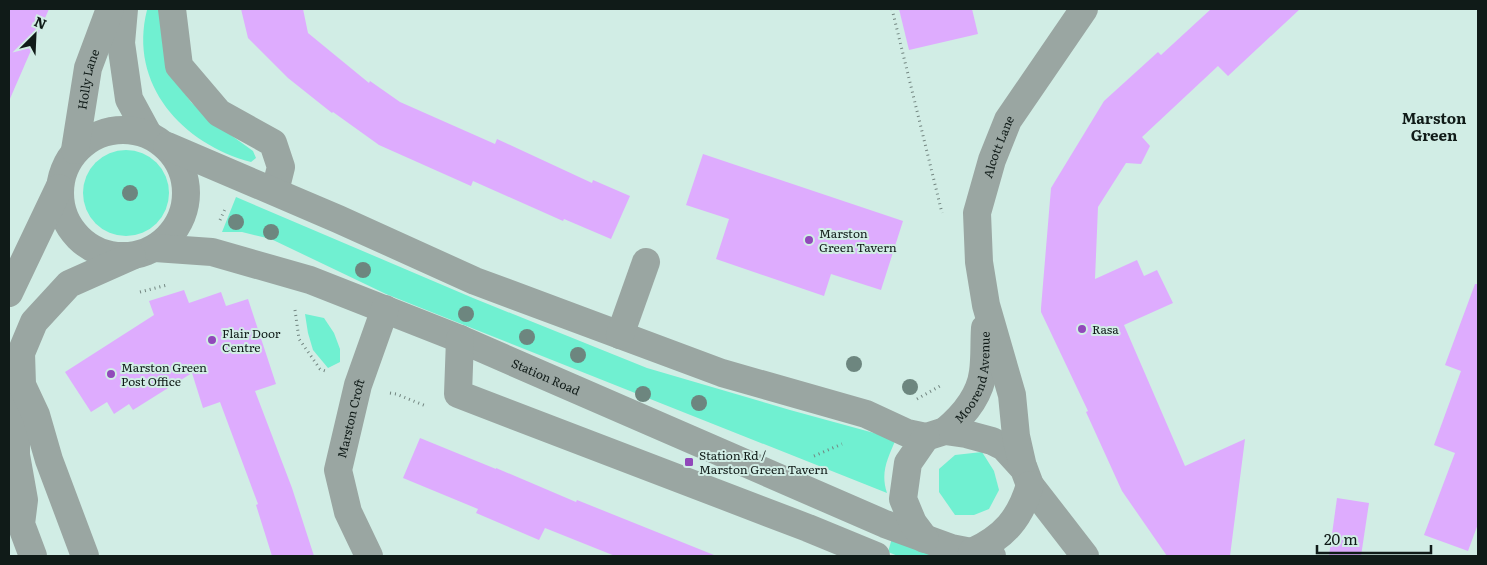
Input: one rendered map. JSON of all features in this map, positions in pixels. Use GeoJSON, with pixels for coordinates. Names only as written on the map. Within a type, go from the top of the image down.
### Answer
{"type":"FeatureCollection","features":[{"type":"Feature","properties":{"kind":"street","name":"Holly Lane"},"geometry":{"type":"LineString","coordinates":[[75,150],[88,68],[110,9]]}},
{"type":"Feature","properties":{"kind":"street"},"geometry":{"type":"LineString","coordinates":[[33,556],[21,524],[24,500],[16,456],[16,419],[22,385],[21,353],[34,322],[69,284],[144,251],[175,229],[183,215],[187,193],[180,164],[158,140],[129,99],[121,43],[124,9]]}},
{"type":"Feature","properties":{"kind":"street"},"geometry":{"type":"LineString","coordinates":[[172,9],[179,66],[220,113],[273,143],[281,167],[276,191]]}},
{"type":"Feature","properties":{"kind":"street","name":"Alcott Lane"},"geometry":{"type":"LineString","coordinates":[[986,305],[978,262],[977,213],[992,160],[1008,120],[1084,9]]}},
{"type":"Feature","properties":{"kind":"street","name":"Holly Lane"},"geometry":{"type":"LineString","coordinates":[[144,251],[111,255],[96,251],[78,238],[66,222],[60,201],[59,188],[64,167],[75,150],[96,134],[116,129],[158,140]]}},
{"type":"Feature","properties":{"kind":"street"},"geometry":{"type":"LineString","coordinates":[[158,140],[475,281],[722,373],[866,414],[907,433],[966,434],[992,441],[1004,447],[1085,556]]}},
{"type":"Feature","properties":{"kind":"street"},"geometry":{"type":"LineString","coordinates":[[9,293],[59,188]]}},
{"type":"Feature","properties":{"kind":"street","name":"Station Road"},"geometry":{"type":"LineString","coordinates":[[144,251],[212,252],[310,280],[460,339],[885,524],[951,548],[982,554],[989,544],[1004,532],[1025,502],[1027,477]]}},
{"type":"Feature","properties":{"kind":"street"},"geometry":{"type":"LineString","coordinates":[[620,335],[646,262]]}},
{"type":"Feature","properties":{"kind":"street","name":"Moorend Avenue"},"geometry":{"type":"LineString","coordinates":[[935,434],[957,421],[973,400],[983,374],[986,305]]}},
{"type":"Feature","properties":{"kind":"street","name":"Moorend Avenue"},"geometry":{"type":"LineString","coordinates":[[986,305],[1012,395],[1016,436],[1027,477]]}},
{"type":"Feature","properties":{"kind":"street","name":"Marston Croft"},"geometry":{"type":"LineString","coordinates":[[369,556],[348,512],[338,470],[358,385],[385,309]]}},
{"type":"Feature","properties":{"kind":"street"},"geometry":{"type":"LineString","coordinates":[[460,339],[458,394],[808,528],[876,556]]}},
{"type":"Feature","properties":{"kind":"street"},"geometry":{"type":"LineString","coordinates":[[22,385],[36,415],[49,460],[86,556]]}},
{"type":"Feature","properties":{"kind":"street"},"geometry":{"type":"LineString","coordinates":[[925,539],[913,523],[903,499],[908,463],[935,434]]}},
{"type":"Feature","properties":{"kind":"path"},"geometry":{"type":"LineString","coordinates":[[892,9],[943,218]]}},
{"type":"Feature","properties":{"kind":"path"},"geometry":{"type":"LineString","coordinates":[[207,252],[231,196],[237,176]]}},
{"type":"Feature","properties":{"kind":"path"},"geometry":{"type":"LineString","coordinates":[[135,294],[170,284]]}},
{"type":"Feature","properties":{"kind":"green space"},"geometry":{"type":"Polygon","coordinates":[[[158,9],[165,15],[174,79],[191,102],[210,120],[253,151],[256,158],[251,162],[226,153],[203,141],[183,126],[166,107],[154,86],[146,63],[143,37],[147,10],[158,9]]]}},
{"type":"Feature","properties":{"kind":"green space"},"geometry":{"type":"Polygon","coordinates":[[[126,150],[142,153],[150,157],[162,169],[166,177],[169,193],[166,209],[162,217],[150,229],[142,233],[126,236],[110,233],[102,229],[90,217],[86,209],[83,193],[86,177],[90,169],[102,157],[110,153],[126,150]]]}},
{"type":"Feature","properties":{"kind":"green space"},"geometry":{"type":"Polygon","coordinates":[[[236,197],[473,298],[647,368],[896,439],[888,459],[884,478],[887,493],[386,294],[271,239],[242,232],[222,232],[236,197]]]}},
{"type":"Feature","properties":{"kind":"green space"},"geometry":{"type":"Polygon","coordinates":[[[305,314],[324,318],[334,333],[340,349],[340,362],[328,368],[313,350],[305,314]]]}},
{"type":"Feature","properties":{"kind":"green space"},"geometry":{"type":"Polygon","coordinates":[[[982,452],[994,471],[999,490],[989,509],[974,515],[955,515],[939,492],[939,469],[955,455],[982,452]]]}},
{"type":"Feature","properties":{"kind":"green space"},"geometry":{"type":"Polygon","coordinates":[[[892,538],[938,556],[898,556],[888,552],[892,538]]]}},
{"type":"Feature","properties":{"kind":"building"},"geometry":{"type":"Polygon","coordinates":[[[9,9],[49,9],[9,101],[9,9]]]}},
{"type":"Feature","properties":{"kind":"building"},"geometry":{"type":"Polygon","coordinates":[[[241,9],[303,9],[308,33],[369,83],[370,81],[400,102],[495,144],[497,139],[592,183],[593,180],[630,196],[611,239],[564,219],[563,221],[473,181],[471,186],[379,145],[332,113],[288,78],[248,38],[241,9]]]}},
{"type":"Feature","properties":{"kind":"building"},"geometry":{"type":"Polygon","coordinates":[[[899,9],[972,9],[978,34],[909,50],[899,9]]]}},
{"type":"Feature","properties":{"kind":"building"},"geometry":{"type":"Polygon","coordinates":[[[1211,9],[1300,9],[1228,76],[1218,66],[1142,137],[1150,146],[1141,164],[1126,163],[1098,207],[1095,279],[1137,260],[1144,276],[1157,270],[1173,303],[1124,325],[1185,466],[1245,439],[1230,556],[1167,556],[1122,491],[1086,412],[1088,411],[1041,312],[1041,308],[1051,188],[1104,101],[1158,52],[1161,55],[1211,9]]]}},
{"type":"Feature","properties":{"kind":"building","name":"Marston Green Tavern"},"geometry":{"type":"Polygon","coordinates":[[[703,154],[903,221],[881,290],[831,274],[824,296],[716,259],[729,219],[686,205],[703,154]]]}},
{"type":"Feature","properties":{"kind":"building"},"geometry":{"type":"Polygon","coordinates":[[[1475,284],[1478,284],[1478,524],[1468,551],[1424,535],[1455,453],[1434,445],[1461,371],[1445,365],[1475,284]]]}},
{"type":"Feature","properties":{"kind":"building"},"geometry":{"type":"Polygon","coordinates":[[[184,290],[189,303],[221,292],[226,306],[248,299],[276,384],[255,391],[292,488],[314,556],[272,556],[256,505],[258,504],[220,402],[203,408],[192,373],[133,410],[129,404],[114,414],[107,402],[91,412],[65,372],[154,315],[149,301],[184,290]]]}},
{"type":"Feature","properties":{"kind":"building"},"geometry":{"type":"Polygon","coordinates":[[[420,438],[714,556],[615,556],[545,528],[539,540],[476,513],[478,509],[403,478],[420,438]]]}},
{"type":"Feature","properties":{"kind":"building"},"geometry":{"type":"Polygon","coordinates":[[[1337,498],[1369,503],[1361,556],[1329,556],[1337,498]]]}},
{"type":"Feature","properties":{"kind":"place","name":"Marston Green Tavern"},"geometry":{"type":"Point","coordinates":[809,240]}},
{"type":"Feature","properties":{"kind":"place","name":"Rasa"},"geometry":{"type":"Point","coordinates":[1082,329]}},
{"type":"Feature","properties":{"kind":"place","name":"Flair Door Centre"},"geometry":{"type":"Point","coordinates":[212,340]}},
{"type":"Feature","properties":{"kind":"place","name":"Marston Green Post Office"},"geometry":{"type":"Point","coordinates":[111,374]}},
{"type":"Feature","properties":{"kind":"place","name":"Station Rd / Marston Green Tavern"},"geometry":{"type":"Point","coordinates":[689,462]}},
{"type":"Feature","properties":{"kind":"district","name":"Marston Green"},"geometry":{"type":"Point","coordinates":[1434,126]}}]}
